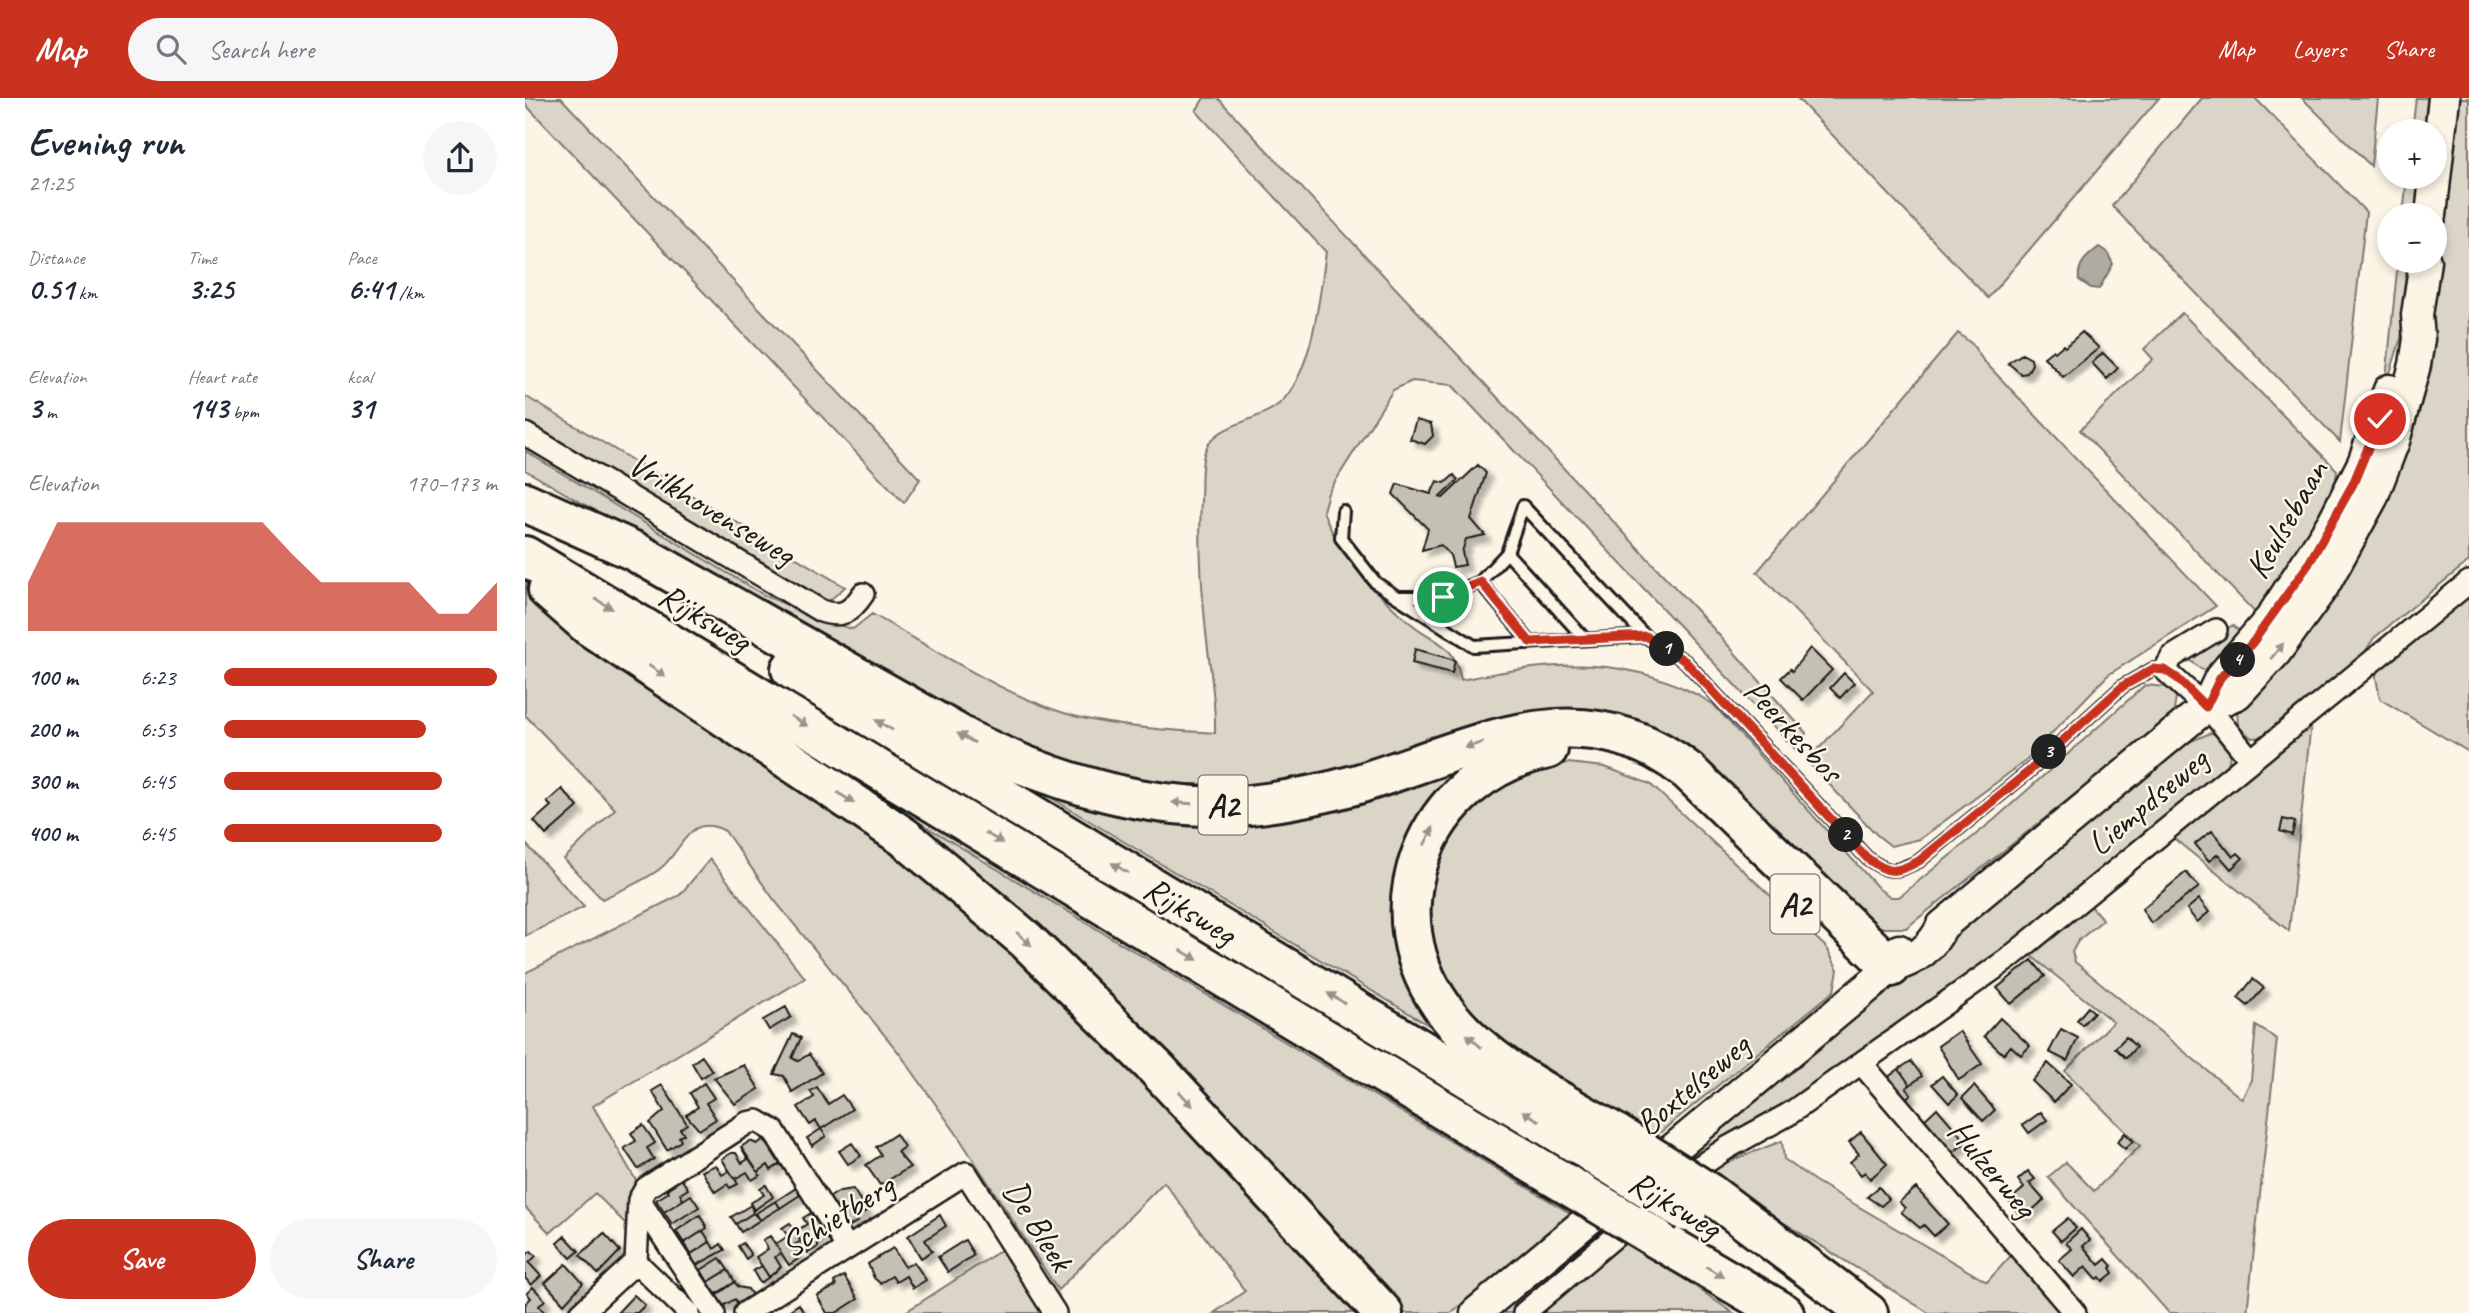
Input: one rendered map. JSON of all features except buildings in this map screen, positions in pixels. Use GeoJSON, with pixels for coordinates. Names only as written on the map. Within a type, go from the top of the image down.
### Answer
{"type":"FeatureCollection","features":[{"type":"Feature","properties":{"kind":"highway","name":"A2"},"geometry":{"type":"LineString","coordinates":[[525,502],[634,551],[974,743],[1021,766],[1104,792],[1180,804],[1247,805],[1357,784],[1477,743],[1537,729],[1586,728],[1627,736],[1650,745],[1688,771],[1883,975]]}},
{"type":"Feature","properties":{"kind":"highway","name":"Rijksweg"},"geometry":{"type":"LineString","coordinates":[[525,507],[1601,1142],[1698,1202],[1856,1313]]}},
{"type":"Feature","properties":{"kind":"highway","name":"Rijksweg"},"geometry":{"type":"LineString","coordinates":[[525,556],[1784,1313]]}},
{"type":"Feature","properties":{"kind":"highway"},"geometry":{"type":"LineString","coordinates":[[525,571],[589,626],[904,837],[1025,940],[1157,1069],[1383,1313]]}},
{"type":"Feature","properties":{"kind":"highway","name":"A2"},"geometry":{"type":"LineString","coordinates":[[1601,1142],[1489,1054],[1449,1016],[1422,972],[1413,935],[1410,899],[1423,848],[1447,807],[1475,780],[1490,770],[1533,752],[1570,747],[1617,753],[1654,769],[1883,975]]}},
{"type":"Feature","properties":{"kind":"highway","name":"A2"},"geometry":{"type":"LineString","coordinates":[[1698,1202],[1868,1313]]}},
{"type":"Feature","properties":{"kind":"main road"},"geometry":{"type":"LineString","coordinates":[[2432,203],[2444,98]]}},
{"type":"Feature","properties":{"kind":"main road","name":"Keulsebaan"},"geometry":{"type":"LineString","coordinates":[[1942,926],[2206,707],[2220,678],[2271,618],[2333,522],[2363,463],[2417,315],[2423,273]]}},
{"type":"Feature","properties":{"kind":"main road","name":"Boxtelseweg"},"geometry":{"type":"LineString","coordinates":[[1476,1313],[1883,975],[1909,962],[1935,941],[1942,926]]}},
{"type":"Feature","properties":{"kind":"street","name":"Vrilkhovenseweg"},"geometry":{"type":"LineString","coordinates":[[525,434],[821,611],[839,615],[847,613],[863,594]]}},
{"type":"Feature","properties":{"kind":"street","name":"Liempdseweg"},"geometry":{"type":"LineString","coordinates":[[1862,1064],[2008,959],[2469,582]]}},
{"type":"Feature","properties":{"kind":"street","name":"Peerkesbos"},"geometry":{"type":"LineString","coordinates":[[2165,670],[2172,657],[2216,630]]}},
{"type":"Feature","properties":{"kind":"street"},"geometry":{"type":"LineString","coordinates":[[2165,670],[2206,707],[2251,759]]}},
{"type":"Feature","properties":{"kind":"street","name":"Boxtelseweg"},"geometry":{"type":"LineString","coordinates":[[1524,1313],[1690,1173],[1727,1148],[1789,1114],[1862,1064]]}},
{"type":"Feature","properties":{"kind":"street","name":"Hulzerweg"},"geometry":{"type":"LineString","coordinates":[[1862,1064],[2075,1313]]}},
{"type":"Feature","properties":{"kind":"street"},"geometry":{"type":"LineString","coordinates":[[581,1313],[636,1262],[639,1200],[646,1188],[747,1123],[757,1121],[774,1131],[846,1247]]}},
{"type":"Feature","properties":{"kind":"street","name":"Schietberg"},"geometry":{"type":"LineString","coordinates":[[745,1313],[966,1173]]}},
{"type":"Feature","properties":{"kind":"street","name":"De Bleek"},"geometry":{"type":"LineString","coordinates":[[966,1173],[1055,1313]]}},
{"type":"Feature","properties":{"kind":"street"},"geometry":{"type":"LineString","coordinates":[[639,1200],[714,1313]]}},
{"type":"Feature","properties":{"kind":"street"},"geometry":{"type":"LineString","coordinates":[[636,1262],[689,1313]]}},
{"type":"Feature","properties":{"kind":"lane"},"geometry":{"type":"LineString","coordinates":[[1397,597],[1443,597],[1481,582],[1507,554],[1523,506],[1646,636]]}},
{"type":"Feature","properties":{"kind":"lane"},"geometry":{"type":"LineString","coordinates":[[1343,511],[1341,538],[1376,583],[1473,646],[1646,636]]}},
{"type":"Feature","properties":{"kind":"lane"},"geometry":{"type":"LineString","coordinates":[[1507,554],[1584,638]]}},
{"type":"Feature","properties":{"kind":"lane"},"geometry":{"type":"LineString","coordinates":[[1481,582],[1530,642]]}},
{"type":"Feature","properties":{"kind":"lane","name":"Peerkesbos"},"geometry":{"type":"LineString","coordinates":[[1646,636],[1685,661],[1867,858],[1883,869],[1898,872],[1919,861],[2016,782],[2123,686],[2153,669],[2165,670]]}},
{"type":"Feature","properties":{"kind":"shaded area"},"geometry":{"type":"Polygon","coordinates":[[[525,98],[561,98],[920,479],[904,503],[525,104],[525,98]]]}},
{"type":"Feature","properties":{"kind":"shaded area"},"geometry":{"type":"Polygon","coordinates":[[[1204,98],[1218,98],[1710,625],[1806,733],[1797,751],[1452,385],[1412,381],[1393,390],[1328,493],[1323,511],[1338,543],[1359,571],[1409,622],[1449,650],[1461,680],[1527,669],[1590,666],[1652,676],[1682,688],[1713,704],[1879,889],[1891,897],[1899,897],[1995,819],[2145,685],[2166,687],[2176,697],[2173,717],[1906,928],[1883,928],[1869,922],[1694,751],[1658,729],[1627,716],[1594,711],[1552,711],[1333,775],[1216,791],[1123,779],[968,727],[525,470],[525,451],[764,595],[826,622],[853,629],[872,614],[974,673],[1028,700],[1082,718],[1115,724],[1215,733],[1201,560],[1203,456],[1210,442],[1218,434],[1271,409],[1291,390],[1300,373],[1313,332],[1326,252],[1196,111],[1204,98]]]}},
{"type":"Feature","properties":{"kind":"shaded area"},"geometry":{"type":"Polygon","coordinates":[[[1797,98],[2159,98],[1988,298],[1797,98]]]}},
{"type":"Feature","properties":{"kind":"shaded area"},"geometry":{"type":"Polygon","coordinates":[[[2202,98],[2255,98],[2366,212],[2340,442],[2112,206],[2202,98]]]}},
{"type":"Feature","properties":{"kind":"shaded area"},"geometry":{"type":"Polygon","coordinates":[[[2302,98],[2378,98],[2371,166],[2302,98]]]}},
{"type":"Feature","properties":{"kind":"shaded area"},"geometry":{"type":"Polygon","coordinates":[[[2416,98],[2432,98],[2429,119],[2413,119],[2416,98]]]}},
{"type":"Feature","properties":{"kind":"shaded area"},"geometry":{"type":"Polygon","coordinates":[[[2455,98],[2469,98],[2469,561],[2374,638],[2363,655],[2266,737],[2252,738],[2238,727],[2237,707],[2280,658],[2434,288],[2436,273],[2447,273],[2447,203],[2443,203],[2455,98]]]}},
{"type":"Feature","properties":{"kind":"shaded area"},"geometry":{"type":"Polygon","coordinates":[[[2406,189],[2422,189],[2420,203],[2404,203],[2406,189]]]}},
{"type":"Feature","properties":{"kind":"shaded area"},"geometry":{"type":"Polygon","coordinates":[[[2099,247],[2107,252],[2113,264],[2099,289],[2091,288],[2079,280],[2079,274],[2084,261],[2099,247]]]}},
{"type":"Feature","properties":{"kind":"shaded area"},"geometry":{"type":"Polygon","coordinates":[[[2397,273],[2411,273],[2401,338],[2385,389],[2397,273]]]}},
{"type":"Feature","properties":{"kind":"shaded area"},"geometry":{"type":"Polygon","coordinates":[[[2182,313],[2337,470],[2332,512],[2263,621],[2080,430],[2153,359],[2144,349],[2182,313]]]}},
{"type":"Feature","properties":{"kind":"shaded area"},"geometry":{"type":"Polygon","coordinates":[[[1958,333],[1972,344],[1983,360],[2216,606],[2108,675],[2024,762],[1920,839],[1891,846],[1877,835],[1807,761],[1873,691],[1757,572],[1958,333]]]}},
{"type":"Feature","properties":{"kind":"shaded area"},"geometry":{"type":"Polygon","coordinates":[[[525,396],[845,587],[829,601],[811,596],[525,428],[525,396]]]}},
{"type":"Feature","properties":{"kind":"shaded area"},"geometry":{"type":"Polygon","coordinates":[[[525,574],[1003,930],[1366,1313],[1214,1313],[1245,1291],[1164,1182],[1058,1290],[956,1133],[900,1054],[775,901],[725,831],[713,826],[695,829],[655,873],[602,899],[564,859],[615,809],[525,715],[525,574]]]}},
{"type":"Feature","properties":{"kind":"shaded area"},"geometry":{"type":"Polygon","coordinates":[[[2469,594],[2469,752],[2380,699],[2375,672],[2469,594]]]}},
{"type":"Feature","properties":{"kind":"shaded area"},"geometry":{"type":"Polygon","coordinates":[[[2233,625],[2248,640],[2217,673],[2201,669],[2190,660],[2203,644],[2233,625]]]}},
{"type":"Feature","properties":{"kind":"shaded area"},"geometry":{"type":"Polygon","coordinates":[[[2311,723],[2289,931],[2172,837],[2311,723]]]}},
{"type":"Feature","properties":{"kind":"shaded area"},"geometry":{"type":"Polygon","coordinates":[[[759,726],[1570,1213],[1451,1313],[1395,1313],[1190,1094],[759,726]]]}},
{"type":"Feature","properties":{"kind":"shaded area"},"geometry":{"type":"Polygon","coordinates":[[[2210,733],[2217,734],[2231,748],[2228,767],[2017,943],[1612,1229],[1513,1313],[1495,1313],[2189,742],[2210,733]]]}},
{"type":"Feature","properties":{"kind":"shaded area"},"geometry":{"type":"Polygon","coordinates":[[[1509,743],[1412,847],[1440,1032],[1018,778],[1212,811],[1509,743]]]}},
{"type":"Feature","properties":{"kind":"shaded area"},"geometry":{"type":"Polygon","coordinates":[[[1568,763],[1605,767],[1650,784],[1827,948],[1838,970],[1834,991],[1652,1139],[1545,1067],[1503,1045],[1469,1015],[1437,967],[1428,922],[1430,880],[1447,836],[1470,804],[1531,768],[1568,763]]]}},
{"type":"Feature","properties":{"kind":"shaded area"},"geometry":{"type":"Polygon","coordinates":[[[525,843],[584,907],[525,936],[525,843]]]}},
{"type":"Feature","properties":{"kind":"shaded area"},"geometry":{"type":"Polygon","coordinates":[[[710,859],[805,978],[593,1106],[637,1182],[631,1195],[627,1225],[595,1193],[550,1233],[525,1207],[525,973],[680,895],[710,859]]]}},
{"type":"Feature","properties":{"kind":"shaded area"},"geometry":{"type":"Polygon","coordinates":[[[2090,905],[2103,920],[2078,941],[2072,952],[2075,962],[2242,1099],[2251,1080],[2256,1026],[2277,1039],[2247,1313],[2169,1313],[2048,1177],[2066,1162],[2094,1191],[2140,1146],[2065,1071],[2113,1022],[2029,954],[2090,905]]]}},
{"type":"Feature","properties":{"kind":"shaded area"},"geometry":{"type":"Polygon","coordinates":[[[1782,1141],[1784,1159],[1815,1181],[1987,1282],[2016,1250],[2067,1313],[1929,1313],[1702,1172],[1782,1141]]]}},
{"type":"Feature","properties":{"kind":"shaded area"},"geometry":{"type":"Polygon","coordinates":[[[1622,1235],[1733,1313],[1532,1313],[1622,1235]]]}},
{"type":"Feature","properties":{"kind":"shaded area"},"geometry":{"type":"Polygon","coordinates":[[[1003,1249],[1045,1313],[904,1313],[1003,1249]]]}},
{"type":"Feature","properties":{"kind":"route"},"geometry":{"type":"LineString","coordinates":[[1443,597],[1481,582],[1530,642],[1646,636],[1685,661],[1867,858],[1883,869],[1898,872],[1919,861],[2027,773],[2123,686],[2153,669],[2165,670],[2177,678],[2206,707],[2220,678],[2253,642],[2308,565],[2353,484],[2380,419]]}}]}
